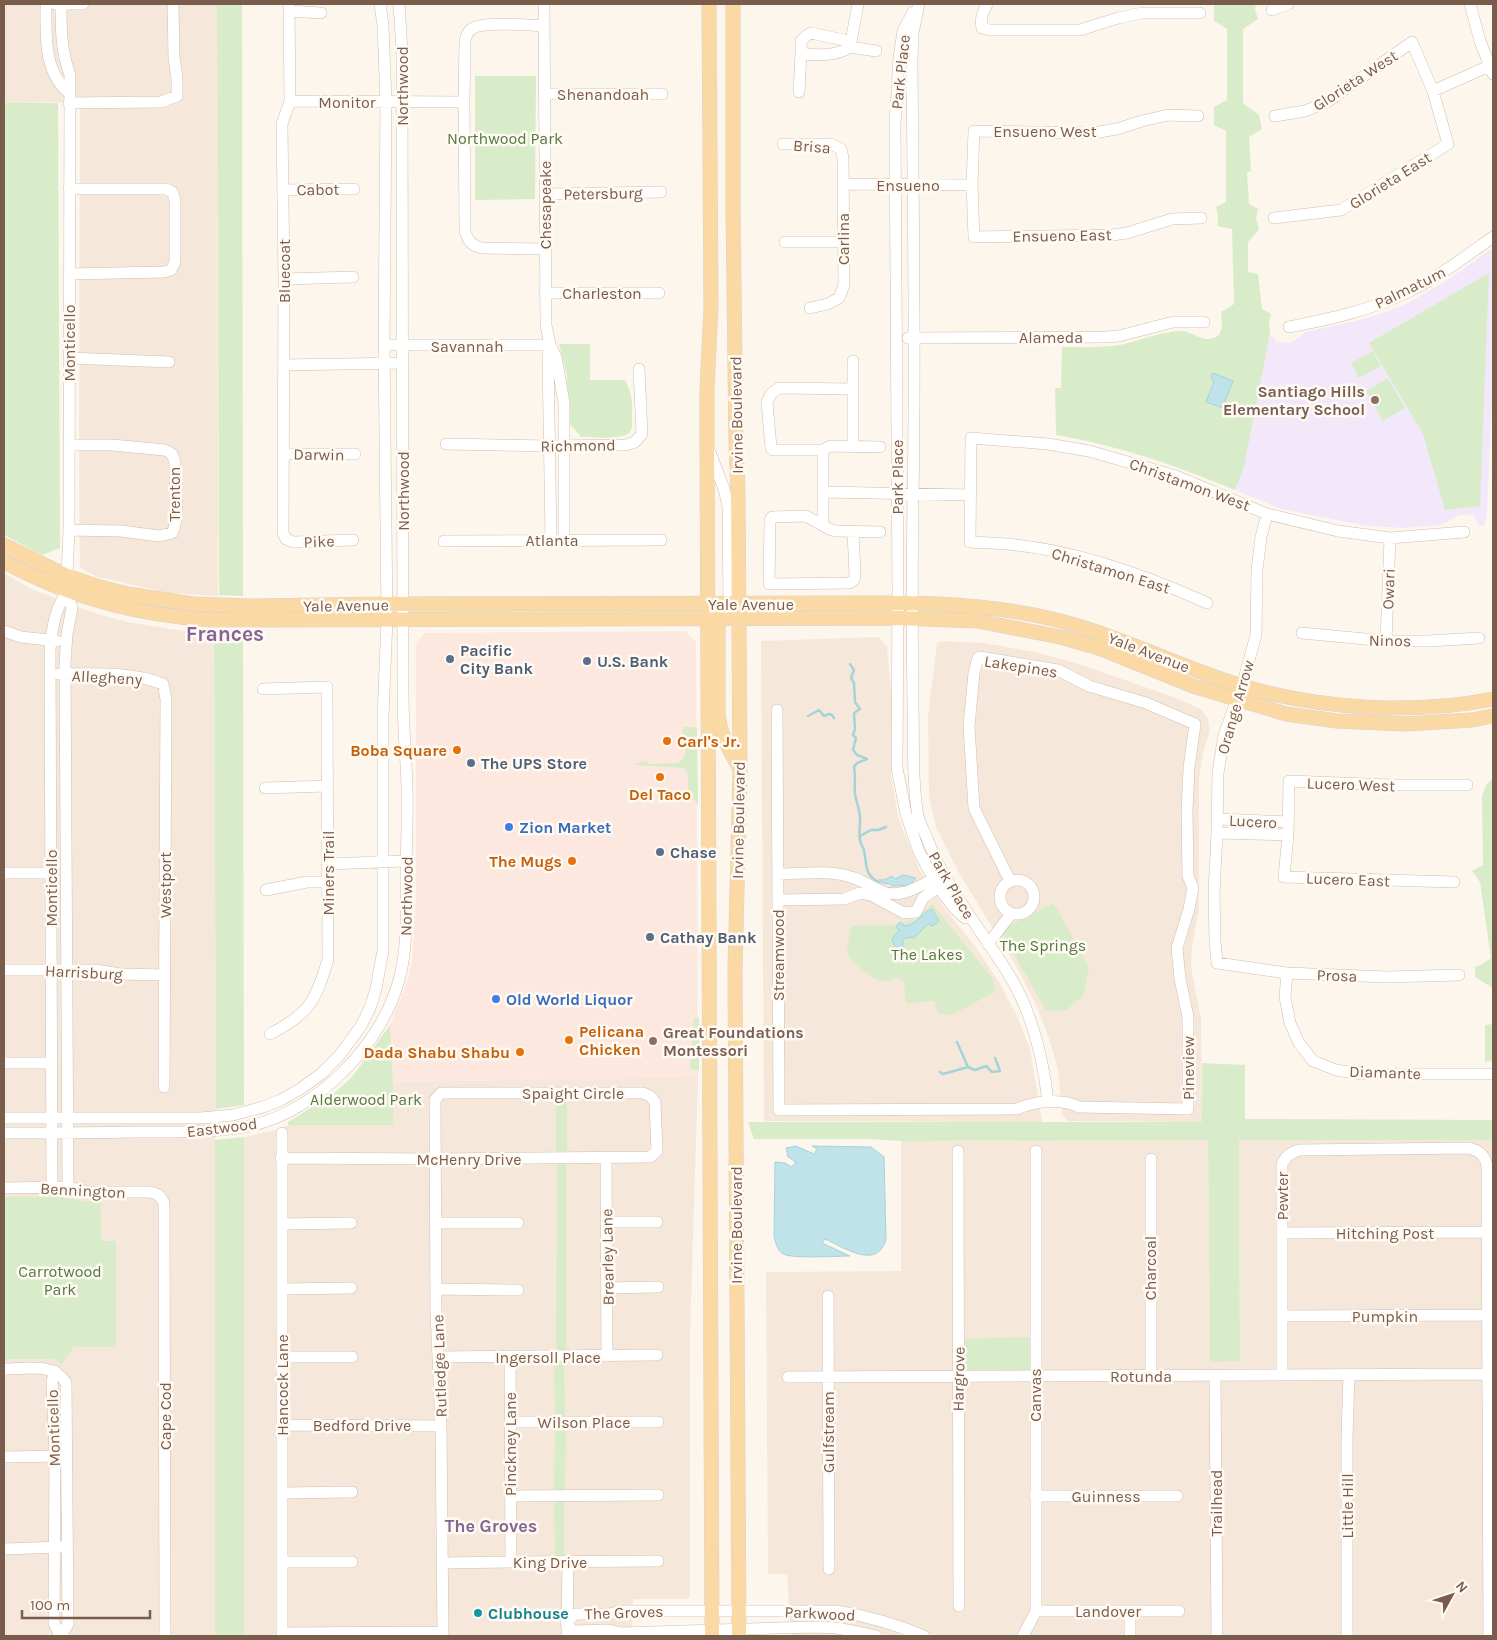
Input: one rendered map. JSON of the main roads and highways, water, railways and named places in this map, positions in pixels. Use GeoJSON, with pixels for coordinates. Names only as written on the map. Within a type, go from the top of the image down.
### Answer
{"type":"FeatureCollection","features":[{"type":"Feature","properties":{"kind":"main road","name":"Irvine Boulevard"},"geometry":{"type":"LineString","coordinates":[[707,604],[707,389],[711,307],[709,4]]}},
{"type":"Feature","properties":{"kind":"main road","name":"Irvine Boulevard"},"geometry":{"type":"LineString","coordinates":[[734,4],[734,604],[739,619],[740,768],[736,905],[735,1087],[740,1633]]}},
{"type":"Feature","properties":{"kind":"main road","name":"Yale Avenue"},"geometry":{"type":"LineString","coordinates":[[4,545],[66,576],[100,587],[128,594],[193,604],[249,606],[905,603],[981,607],[1034,614],[1077,625],[1139,646],[1196,670],[1242,686],[1307,701],[1345,705],[1438,708],[1493,699]]}},
{"type":"Feature","properties":{"kind":"main road","name":"Yale Avenue"},"geometry":{"type":"LineString","coordinates":[[4,562],[36,579],[67,592],[132,610],[185,618],[292,621],[387,619],[905,618],[978,621],[1060,636],[1099,648],[1193,686],[1286,714],[1337,721],[1405,724],[1472,720],[1493,716]]}},
{"type":"Feature","properties":{"kind":"main road"},"geometry":{"type":"LineString","coordinates":[[707,604],[712,619],[720,728],[724,740],[740,768]]}},
{"type":"Feature","properties":{"kind":"main road","name":"Irvine Boulevard"},"geometry":{"type":"LineString","coordinates":[[712,619],[712,1633]]}},
{"type":"Feature","properties":{"kind":"water"},"geometry":{"type":"Polygon","coordinates":[[[1213,373],[1233,381],[1225,401],[1226,409],[1206,402],[1214,382],[1211,377],[1213,373]]]}},
{"type":"Feature","properties":{"kind":"water"},"geometry":{"type":"Polygon","coordinates":[[[903,875],[916,878],[912,885],[892,886],[876,882],[892,876],[895,879],[903,875]]]}},
{"type":"Feature","properties":{"kind":"water"},"geometry":{"type":"Polygon","coordinates":[[[932,909],[939,921],[933,926],[928,924],[914,938],[903,939],[903,948],[899,949],[894,945],[892,939],[899,930],[896,927],[900,922],[905,926],[909,925],[932,909]]]}},
{"type":"Feature","properties":{"kind":"water"},"geometry":{"type":"Polygon","coordinates":[[[796,1146],[814,1154],[817,1149],[812,1146],[871,1147],[884,1157],[886,1239],[882,1249],[876,1254],[859,1254],[825,1239],[822,1243],[850,1256],[789,1256],[779,1250],[774,1237],[775,1162],[785,1163],[792,1167],[796,1162],[788,1157],[786,1148],[796,1146]]]}},
{"type":"Feature","properties":{"kind":"waterway"},"geometry":{"type":"LineString","coordinates":[[850,664],[854,670],[851,678],[854,683],[855,702],[860,709],[854,713],[855,729],[853,735],[856,738],[853,750],[857,755],[867,759],[857,763],[854,767],[855,794],[860,817],[860,838],[868,872],[877,881]]}},
{"type":"Feature","properties":{"kind":"waterway"},"geometry":{"type":"LineString","coordinates":[[808,716],[819,710],[824,716],[829,714],[834,718]]}},
{"type":"Feature","properties":{"kind":"waterway"},"geometry":{"type":"LineString","coordinates":[[860,836],[871,830],[886,827]]}},
{"type":"Feature","properties":{"kind":"waterway"},"geometry":{"type":"LineString","coordinates":[[940,1072],[943,1074],[968,1067],[957,1042]]}},
{"type":"Feature","properties":{"kind":"waterway"},"geometry":{"type":"LineString","coordinates":[[968,1067],[975,1070],[986,1066],[992,1072],[1000,1071],[995,1058]]}},
{"type":"Feature","properties":{"kind":"place","name":"Santiago Hills Elementary School"},"geometry":{"type":"Point","coordinates":[1375,400]}},
{"type":"Feature","properties":{"kind":"place","name":"Pacific City Bank"},"geometry":{"type":"Point","coordinates":[450,659]}},
{"type":"Feature","properties":{"kind":"place","name":"U.S. Bank"},"geometry":{"type":"Point","coordinates":[587,661]}},
{"type":"Feature","properties":{"kind":"place","name":"Carl's Jr."},"geometry":{"type":"Point","coordinates":[667,741]}},
{"type":"Feature","properties":{"kind":"place","name":"Boba Square"},"geometry":{"type":"Point","coordinates":[457,750]}},
{"type":"Feature","properties":{"kind":"place","name":"The UPS Store"},"geometry":{"type":"Point","coordinates":[471,763]}},
{"type":"Feature","properties":{"kind":"place","name":"Del Taco"},"geometry":{"type":"Point","coordinates":[660,777]}},
{"type":"Feature","properties":{"kind":"place","name":"Zion Market"},"geometry":{"type":"Point","coordinates":[509,827]}},
{"type":"Feature","properties":{"kind":"place","name":"Chase"},"geometry":{"type":"Point","coordinates":[660,852]}},
{"type":"Feature","properties":{"kind":"place","name":"The Mugs"},"geometry":{"type":"Point","coordinates":[572,861]}},
{"type":"Feature","properties":{"kind":"place","name":"Cathay Bank"},"geometry":{"type":"Point","coordinates":[650,937]}},
{"type":"Feature","properties":{"kind":"place","name":"Old World Liquor"},"geometry":{"type":"Point","coordinates":[496,999]}},
{"type":"Feature","properties":{"kind":"place","name":"Pelicana Chicken"},"geometry":{"type":"Point","coordinates":[569,1040]}},
{"type":"Feature","properties":{"kind":"place","name":"Great Foundations Montessori"},"geometry":{"type":"Point","coordinates":[653,1041]}},
{"type":"Feature","properties":{"kind":"place","name":"Dada Shabu Shabu"},"geometry":{"type":"Point","coordinates":[520,1052]}},
{"type":"Feature","properties":{"kind":"place","name":"Clubhouse"},"geometry":{"type":"Point","coordinates":[478,1613]}},
{"type":"Feature","properties":{"kind":"district","name":"Frances"},"geometry":{"type":"Point","coordinates":[225,634]}},
{"type":"Feature","properties":{"kind":"district","name":"The Groves"},"geometry":{"type":"Point","coordinates":[491,1526]}},
{"type":"Feature","properties":{"kind":"park label","name":"Northwood Park"},"geometry":{"type":"Point","coordinates":[505,138]}},
{"type":"Feature","properties":{"kind":"park label","name":"The Springs"},"geometry":{"type":"Point","coordinates":[1043,945]}},
{"type":"Feature","properties":{"kind":"park label","name":"The Lakes"},"geometry":{"type":"Point","coordinates":[927,954]}},
{"type":"Feature","properties":{"kind":"park label","name":"Alderwood Park"},"geometry":{"type":"Point","coordinates":[366,1099]}},
{"type":"Feature","properties":{"kind":"park label","name":"Carrotwood Park"},"geometry":{"type":"Point","coordinates":[60,1280]}}]}
